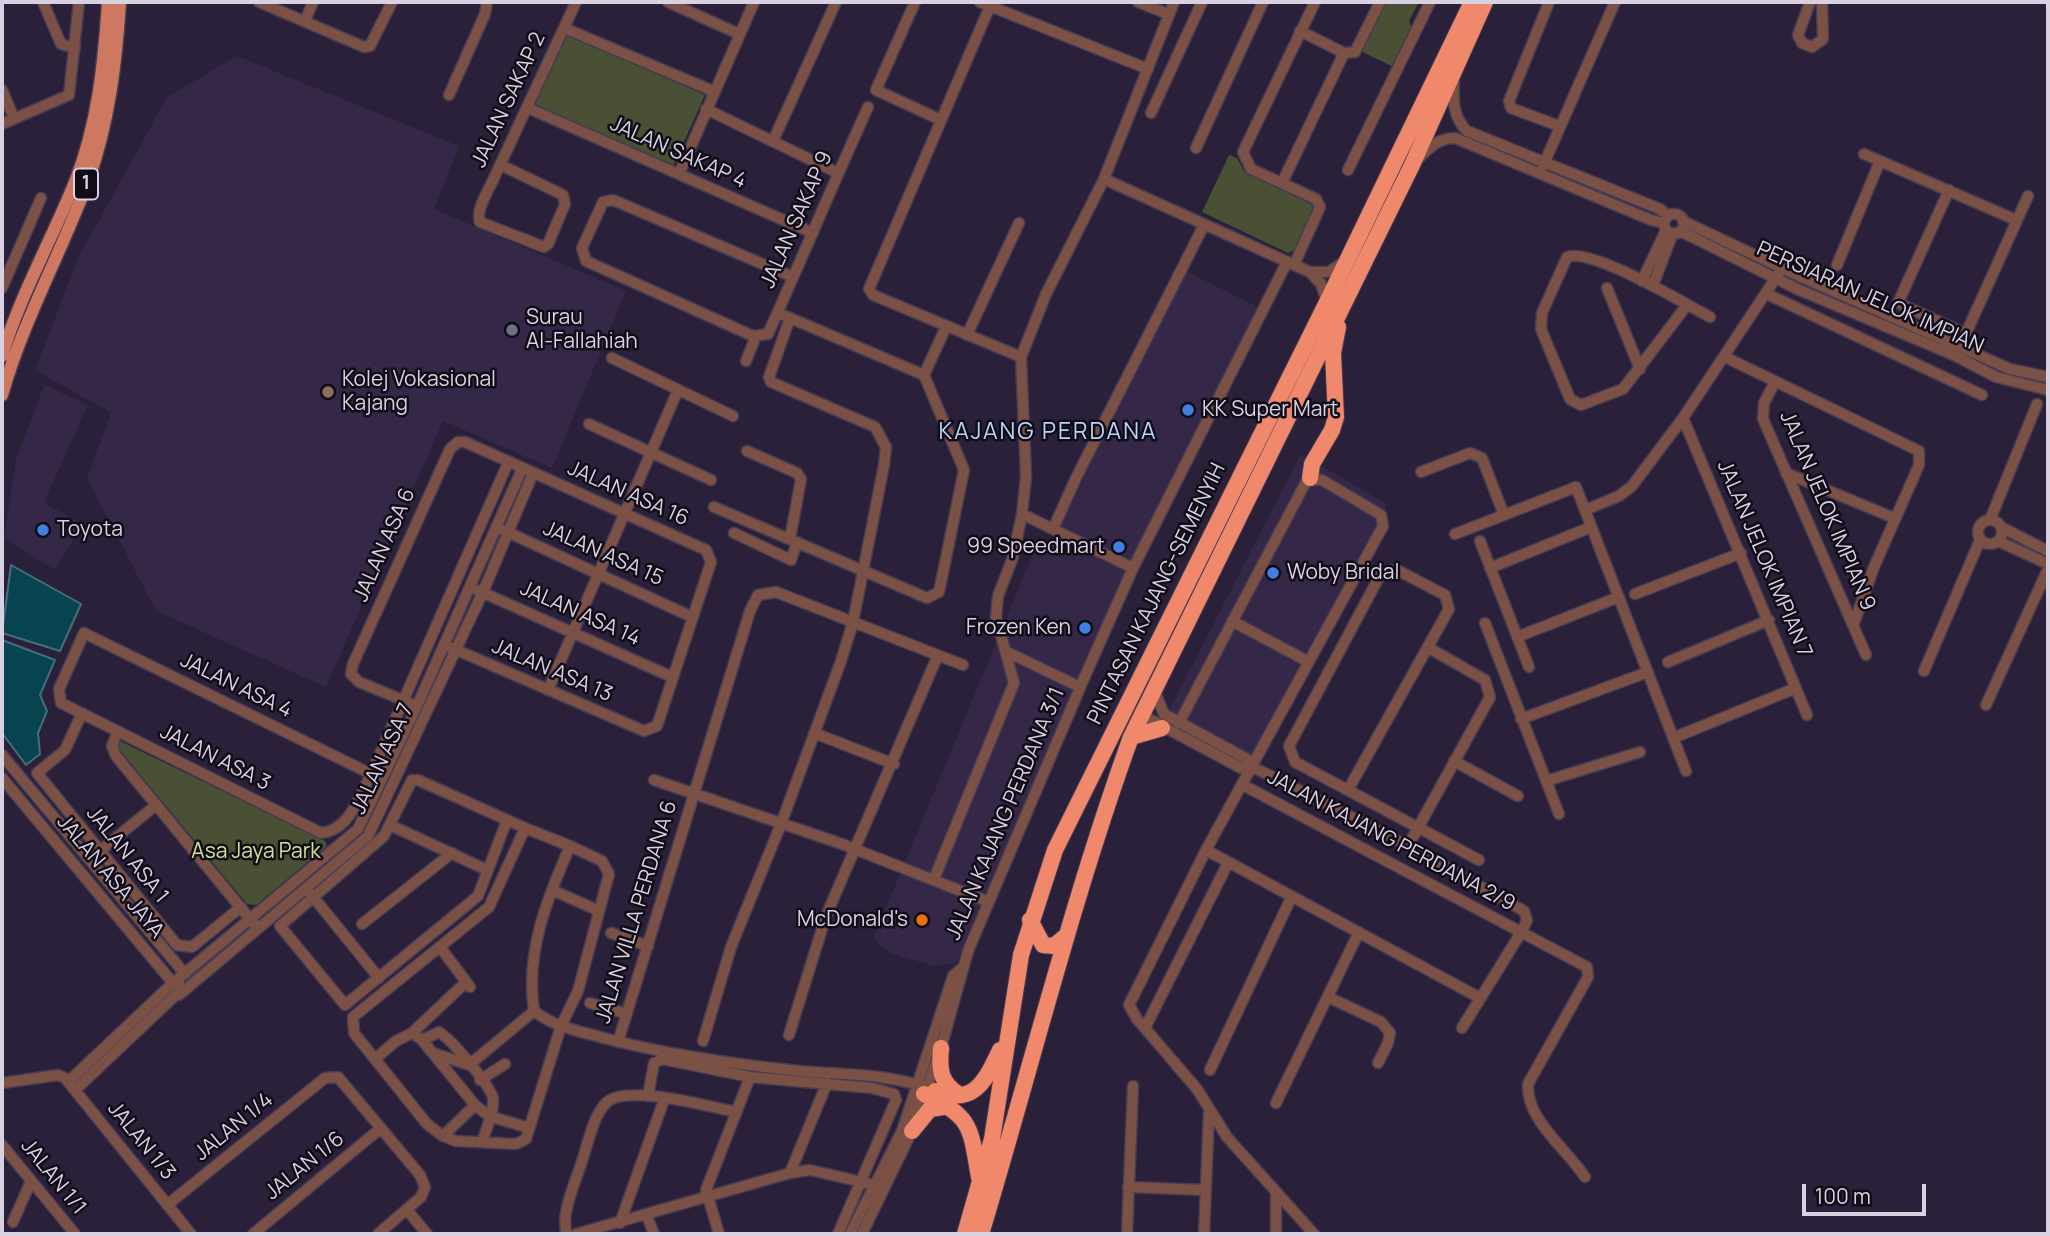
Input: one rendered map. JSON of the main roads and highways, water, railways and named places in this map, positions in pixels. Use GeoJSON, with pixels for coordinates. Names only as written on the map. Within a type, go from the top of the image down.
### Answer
{"type":"FeatureCollection","features":[{"type":"Feature","properties":{"kind":"highway","name":"PINTASAN KAJANG-SEMENYIH"},"geometry":{"type":"LineString","coordinates":[[981,1234],[1101,820],[1140,714],[1334,306],[1347,260],[1472,2]]}},
{"type":"Feature","properties":{"kind":"highway","name":"PINTASAN KAJANG-SEMENYIH"},"geometry":{"type":"LineString","coordinates":[[965,1234],[982,1182],[999,1105],[1006,1044],[1030,920],[1075,804],[1334,306],[1412,165],[1485,2]]}},
{"type":"Feature","properties":{"kind":"highway"},"geometry":{"type":"LineString","coordinates":[[1310,478],[1312,464],[1332,430],[1336,417],[1334,306]]}},
{"type":"Feature","properties":{"kind":"highway"},"geometry":{"type":"LineString","coordinates":[[1131,737],[1162,728]]}},
{"type":"Feature","properties":{"kind":"highway"},"geometry":{"type":"LineString","coordinates":[[1030,920],[1042,945],[1054,946],[1066,936]]}},
{"type":"Feature","properties":{"kind":"highway"},"geometry":{"type":"LineString","coordinates":[[912,1131],[930,1110],[955,1100],[984,1083],[998,1051],[1006,1044]]}},
{"type":"Feature","properties":{"kind":"highway"},"geometry":{"type":"LineString","coordinates":[[941,1048],[939,1067],[942,1079],[971,1133],[982,1182]]}},
{"type":"Feature","properties":{"kind":"highway"},"geometry":{"type":"LineString","coordinates":[[922,1089],[955,1100]]}},
{"type":"Feature","properties":{"kind":"main road","name":"1"},"geometry":{"type":"LineString","coordinates":[[2,356],[88,144],[98,106],[108,2]]}},
{"type":"Feature","properties":{"kind":"main road","name":"1"},"geometry":{"type":"LineString","coordinates":[[2,396],[14,356],[99,147],[110,97],[120,2]]}},
{"type":"Feature","properties":{"kind":"place","name":"Surau Al-Fallahiah"},"geometry":{"type":"Point","coordinates":[512,330]}},
{"type":"Feature","properties":{"kind":"place","name":"Kolej Vokasional Kajang"},"geometry":{"type":"Point","coordinates":[328,392]}},
{"type":"Feature","properties":{"kind":"place","name":"KK Super Mart"},"geometry":{"type":"Point","coordinates":[1188,410]}},
{"type":"Feature","properties":{"kind":"place","name":"Toyota"},"geometry":{"type":"Point","coordinates":[43,530]}},
{"type":"Feature","properties":{"kind":"place","name":"99 Speedmart"},"geometry":{"type":"Point","coordinates":[1119,547]}},
{"type":"Feature","properties":{"kind":"place","name":"Woby Bridal"},"geometry":{"type":"Point","coordinates":[1273,573]}},
{"type":"Feature","properties":{"kind":"place","name":"Frozen Ken"},"geometry":{"type":"Point","coordinates":[1085,628]}},
{"type":"Feature","properties":{"kind":"place","name":"McDonald's"},"geometry":{"type":"Point","coordinates":[922,920]}},
{"type":"Feature","properties":{"kind":"district","name":"KAJANG PERDANA"},"geometry":{"type":"Point","coordinates":[1048,433]}},
{"type":"Feature","properties":{"kind":"park label","name":"Asa Jaya Park"},"geometry":{"type":"Point","coordinates":[256,852]}}]}
